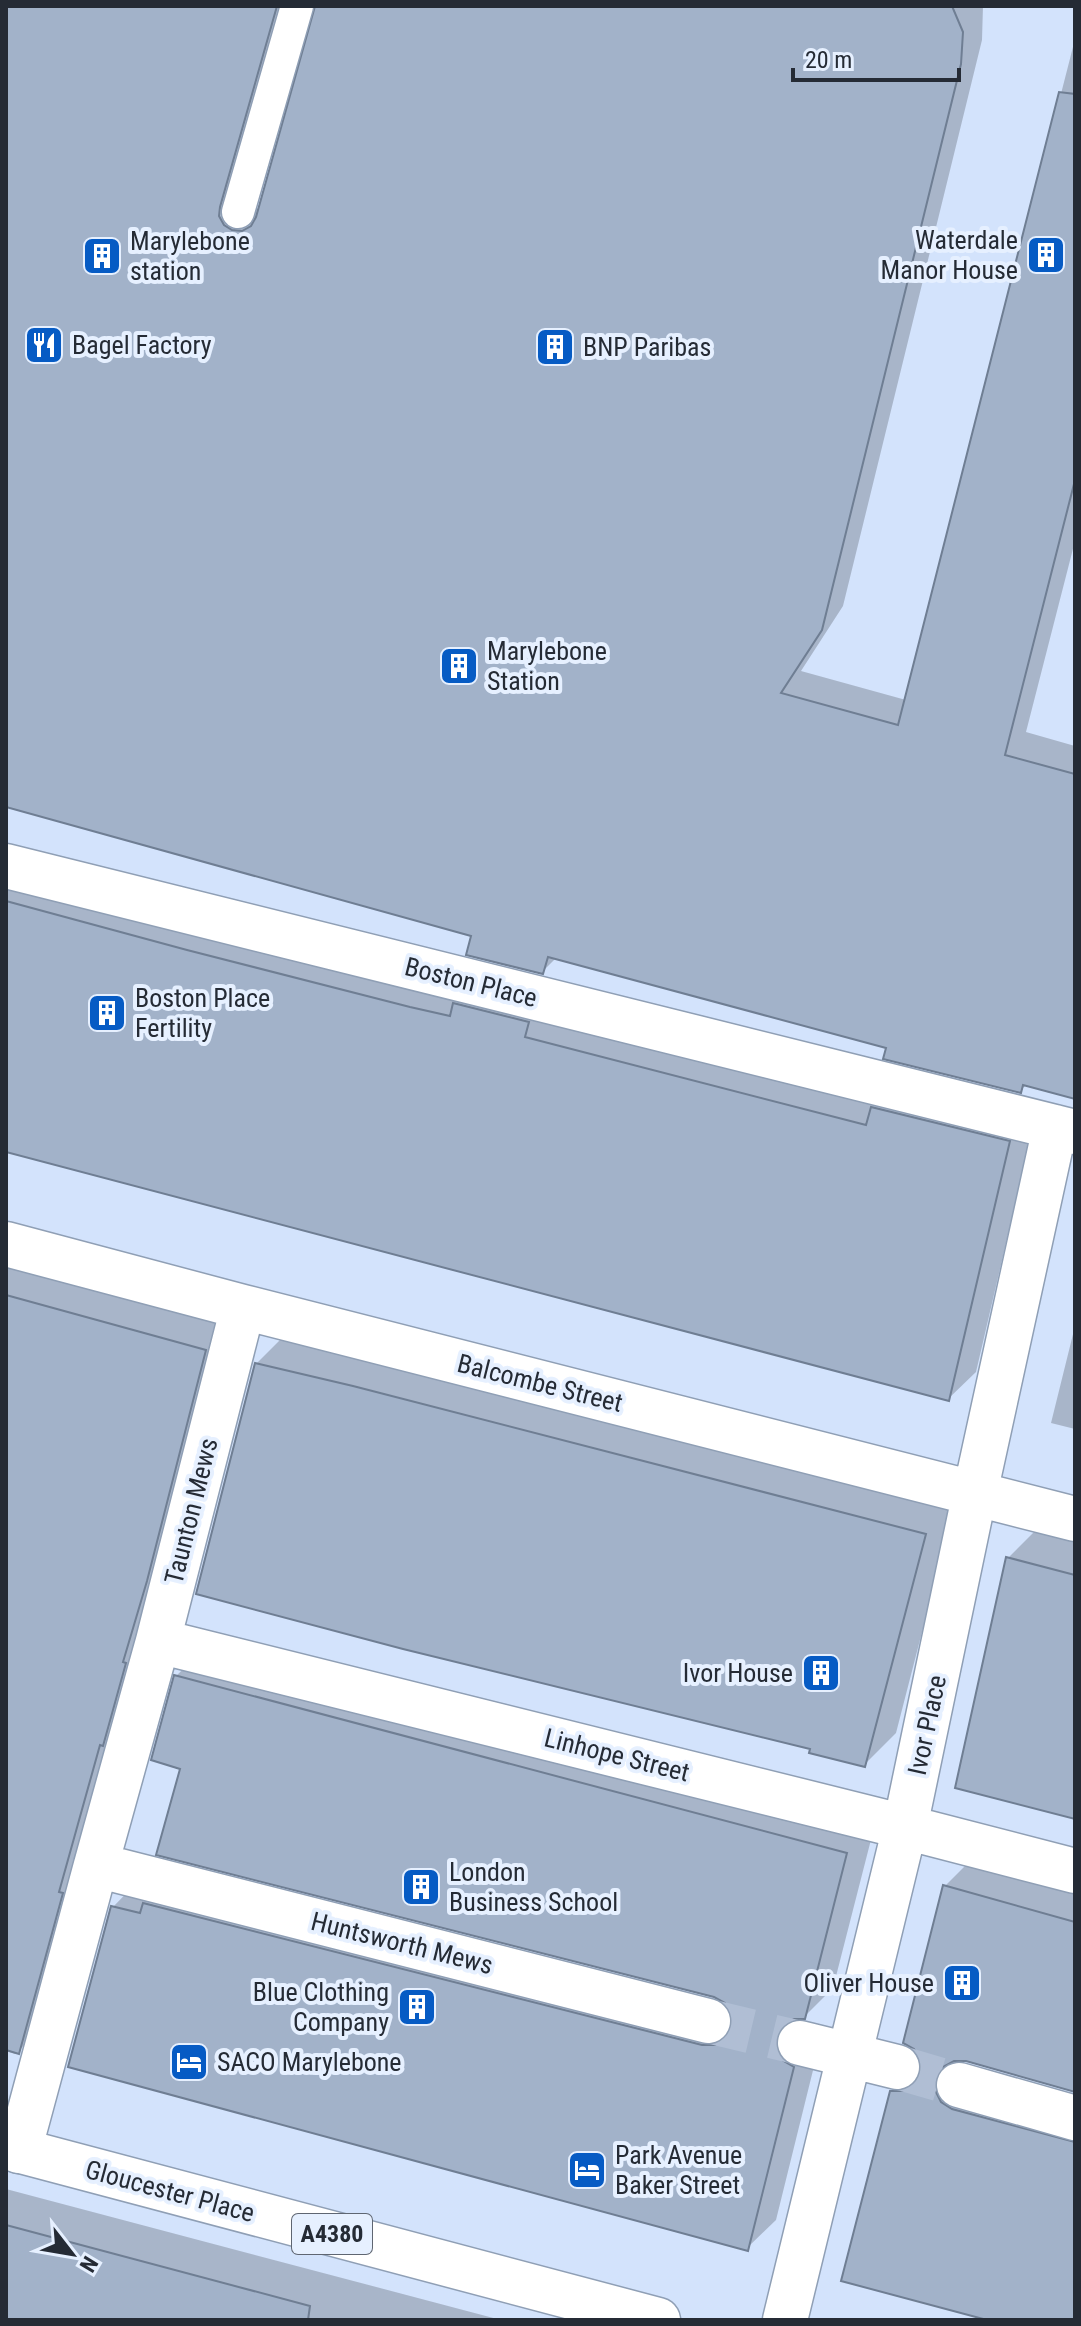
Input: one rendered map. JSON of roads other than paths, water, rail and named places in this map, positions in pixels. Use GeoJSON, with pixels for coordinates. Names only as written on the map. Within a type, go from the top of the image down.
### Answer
{"type":"FeatureCollection","features":[{"type":"Feature","properties":{"kind":"main road","name":"Boston Place"},"geometry":{"type":"LineString","coordinates":[[6,866],[1065,1130]]}},
{"type":"Feature","properties":{"kind":"main road","name":"Ivor Place"},"geometry":{"type":"LineString","coordinates":[[785,2320],[905,1827],[975,1493],[1065,1130]]}},
{"type":"Feature","properties":{"kind":"main road","name":"Balcombe Street"},"geometry":{"type":"LineString","coordinates":[[6,1244],[1075,1519]]}},
{"type":"Feature","properties":{"kind":"main road","name":"Taunton Mews"},"geometry":{"type":"LineString","coordinates":[[96,1865],[158,1641],[243,1307]]}},
{"type":"Feature","properties":{"kind":"main road","name":"Linhope Street"},"geometry":{"type":"LineString","coordinates":[[158,1641],[1075,1871]]}},
{"type":"Feature","properties":{"kind":"main road","name":"Huntsworth Mews"},"geometry":{"type":"LineString","coordinates":[[96,1865],[708,2021]]}},
{"type":"Feature","properties":{"kind":"main road"},"geometry":{"type":"LineString","coordinates":[[12,2149],[96,1865]]}},
{"type":"Feature","properties":{"kind":"main road"},"geometry":{"type":"LineString","coordinates":[[800,2043],[897,2067]]}},
{"type":"Feature","properties":{"kind":"main road"},"geometry":{"type":"LineString","coordinates":[[959,2085],[1075,2118]]}},
{"type":"Feature","properties":{"kind":"main road","name":"Gloucester Place"},"geometry":{"type":"LineString","coordinates":[[12,2149],[658,2320]]}},
{"type":"Feature","properties":{"kind":"lane"},"geometry":{"type":"LineString","coordinates":[[238,212],[297,6]]}},
{"type":"Feature","properties":{"kind":"tunnel"},"geometry":{"type":"LineString","coordinates":[[708,2021],[800,2043]]}},
{"type":"Feature","properties":{"kind":"tunnel"},"geometry":{"type":"LineString","coordinates":[[897,2067],[959,2085]]}},
{"type":"Feature","properties":{"kind":"place","name":"Waterdale Manor House"},"geometry":{"type":"Point","coordinates":[1046,255]}},
{"type":"Feature","properties":{"kind":"place","name":"Marylebone station"},"geometry":{"type":"Point","coordinates":[102,256]}},
{"type":"Feature","properties":{"kind":"place","name":"Bagel Factory"},"geometry":{"type":"Point","coordinates":[44,345]}},
{"type":"Feature","properties":{"kind":"place","name":"BNP Paribas"},"geometry":{"type":"Point","coordinates":[555,347]}},
{"type":"Feature","properties":{"kind":"place","name":"Marylebone Station"},"geometry":{"type":"Point","coordinates":[459,666]}},
{"type":"Feature","properties":{"kind":"place","name":"Boston Place Fertility"},"geometry":{"type":"Point","coordinates":[107,1013]}},
{"type":"Feature","properties":{"kind":"place","name":"Ivor House"},"geometry":{"type":"Point","coordinates":[821,1673]}},
{"type":"Feature","properties":{"kind":"place","name":"London Business School"},"geometry":{"type":"Point","coordinates":[421,1887]}},
{"type":"Feature","properties":{"kind":"place","name":"Oliver House"},"geometry":{"type":"Point","coordinates":[962,1983]}},
{"type":"Feature","properties":{"kind":"place","name":"Blue Clothing Company"},"geometry":{"type":"Point","coordinates":[417,2007]}},
{"type":"Feature","properties":{"kind":"place","name":"SACO Marylebone"},"geometry":{"type":"Point","coordinates":[189,2062]}},
{"type":"Feature","properties":{"kind":"place","name":"Park Avenue Baker Street"},"geometry":{"type":"Point","coordinates":[587,2170]}}]}
